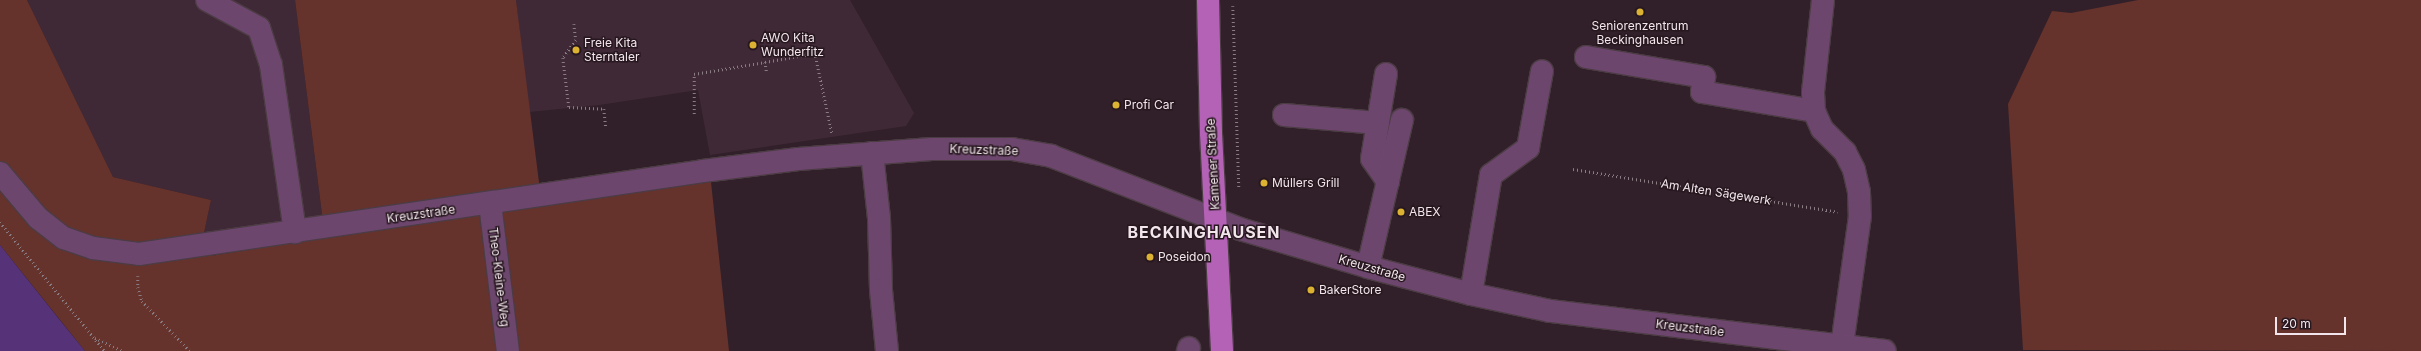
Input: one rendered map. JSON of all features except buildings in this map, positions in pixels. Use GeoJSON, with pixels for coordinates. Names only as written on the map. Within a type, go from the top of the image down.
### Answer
{"type":"FeatureCollection","features":[{"type":"Feature","properties":{"kind":"main road","name":"Kamener Straße"},"geometry":{"type":"LineString","coordinates":[[1208,0],[1222,351]]}},
{"type":"Feature","properties":{"kind":"street"},"geometry":{"type":"LineString","coordinates":[[207,0],[259,28],[271,64],[295,232]]}},
{"type":"Feature","properties":{"kind":"street"},"geometry":{"type":"LineString","coordinates":[[1823,0],[1813,92],[1814,111],[1822,129],[1845,152],[1854,170],[1859,192],[1860,216],[1842,346]]}},
{"type":"Feature","properties":{"kind":"street"},"geometry":{"type":"LineString","coordinates":[[1586,57],[1704,77],[1702,92],[1814,111]]}},
{"type":"Feature","properties":{"kind":"street"},"geometry":{"type":"LineString","coordinates":[[1471,294],[1491,175],[1528,148],[1542,71]]}},
{"type":"Feature","properties":{"kind":"street"},"geometry":{"type":"LineString","coordinates":[[1386,74],[1372,159],[1388,182]]}},
{"type":"Feature","properties":{"kind":"street"},"geometry":{"type":"LineString","coordinates":[[1284,115],[1378,123]]}},
{"type":"Feature","properties":{"kind":"street"},"geometry":{"type":"LineString","coordinates":[[1368,268],[1402,120]]}},
{"type":"Feature","properties":{"kind":"street","name":"Kreuzstraße"},"geometry":{"type":"LineString","coordinates":[[0,172],[38,218],[64,238],[93,248],[139,254],[703,171],[872,152],[932,149],[1012,149],[1051,156],[1240,229],[1368,268],[1471,294],[1550,311],[1885,351]]}},
{"type":"Feature","properties":{"kind":"street"},"geometry":{"type":"LineString","coordinates":[[872,152],[879,218],[881,290],[887,351]]}},
{"type":"Feature","properties":{"kind":"street","name":"Theo-Kleine-Weg"},"geometry":{"type":"LineString","coordinates":[[490,203],[508,351]]}},
{"type":"Feature","properties":{"kind":"path"},"geometry":{"type":"LineString","coordinates":[[1233,0],[1237,71],[1240,229]]}},
{"type":"Feature","properties":{"kind":"path"},"geometry":{"type":"LineString","coordinates":[[574,24],[576,40],[563,58],[569,107],[604,109],[606,128]]}},
{"type":"Feature","properties":{"kind":"path"},"geometry":{"type":"LineString","coordinates":[[694,114],[694,74],[815,53],[832,132],[833,156]]}},
{"type":"Feature","properties":{"kind":"path"},"geometry":{"type":"LineString","coordinates":[[765,62],[767,73]]}},
{"type":"Feature","properties":{"kind":"path","name":"Am Alten Sägewerk"},"geometry":{"type":"LineString","coordinates":[[1573,169],[1860,216]]}},
{"type":"Feature","properties":{"kind":"path"},"geometry":{"type":"LineString","coordinates":[[0,222],[105,351]]}},
{"type":"Feature","properties":{"kind":"path"},"geometry":{"type":"LineString","coordinates":[[139,254],[138,287],[142,301],[190,351]]}},
{"type":"Feature","properties":{"kind":"path"},"geometry":{"type":"LineString","coordinates":[[94,338],[123,351]]}},
{"type":"Feature","properties":{"kind":"shaded area"},"geometry":{"type":"Polygon","coordinates":[[[0,0],[27,0],[113,177],[211,200],[204,233],[210,256],[325,238],[295,0],[516,0],[542,206],[711,182],[729,351],[85,351],[0,245],[0,0]]]}},
{"type":"Feature","properties":{"kind":"shaded area"},"geometry":{"type":"Polygon","coordinates":[[[27,0],[295,0],[325,238],[210,256],[204,233],[211,200],[113,177],[27,0]]]}},
{"type":"Feature","properties":{"kind":"shaded area","name":"AWO Kita Wunderfitz"},"geometry":{"type":"Polygon","coordinates":[[[516,0],[850,0],[914,113],[906,126],[710,155],[698,90],[599,105],[529,112],[516,0]]]}},
{"type":"Feature","properties":{"kind":"shaded area"},"geometry":{"type":"Polygon","coordinates":[[[2138,0],[2421,0],[2421,351],[2023,350],[2008,104],[2052,11],[2071,13],[2138,0]]]}},
{"type":"Feature","properties":{"kind":"shaded area"},"geometry":{"type":"Polygon","coordinates":[[[0,245],[59,319],[85,351],[0,351],[0,245]]]}},
{"type":"Feature","properties":{"kind":"place","name":"Seniorenzentrum Beckinghausen"},"geometry":{"type":"Point","coordinates":[1640,12]}},
{"type":"Feature","properties":{"kind":"place","name":"AWO Kita Wunderfitz"},"geometry":{"type":"Point","coordinates":[753,45]}},
{"type":"Feature","properties":{"kind":"place","name":"Freie Kita Sterntaler"},"geometry":{"type":"Point","coordinates":[576,50]}},
{"type":"Feature","properties":{"kind":"place","name":"Profi Car"},"geometry":{"type":"Point","coordinates":[1116,105]}},
{"type":"Feature","properties":{"kind":"place","name":"Müllers Grill"},"geometry":{"type":"Point","coordinates":[1264,183]}},
{"type":"Feature","properties":{"kind":"place","name":"ABEX"},"geometry":{"type":"Point","coordinates":[1401,212]}},
{"type":"Feature","properties":{"kind":"place","name":"Poseidon"},"geometry":{"type":"Point","coordinates":[1150,257]}},
{"type":"Feature","properties":{"kind":"place","name":"BakerStore"},"geometry":{"type":"Point","coordinates":[1311,290]}},
{"type":"Feature","properties":{"kind":"district","name":"BECKINGHAUSEN"},"geometry":{"type":"Point","coordinates":[1204,232]}}]}
